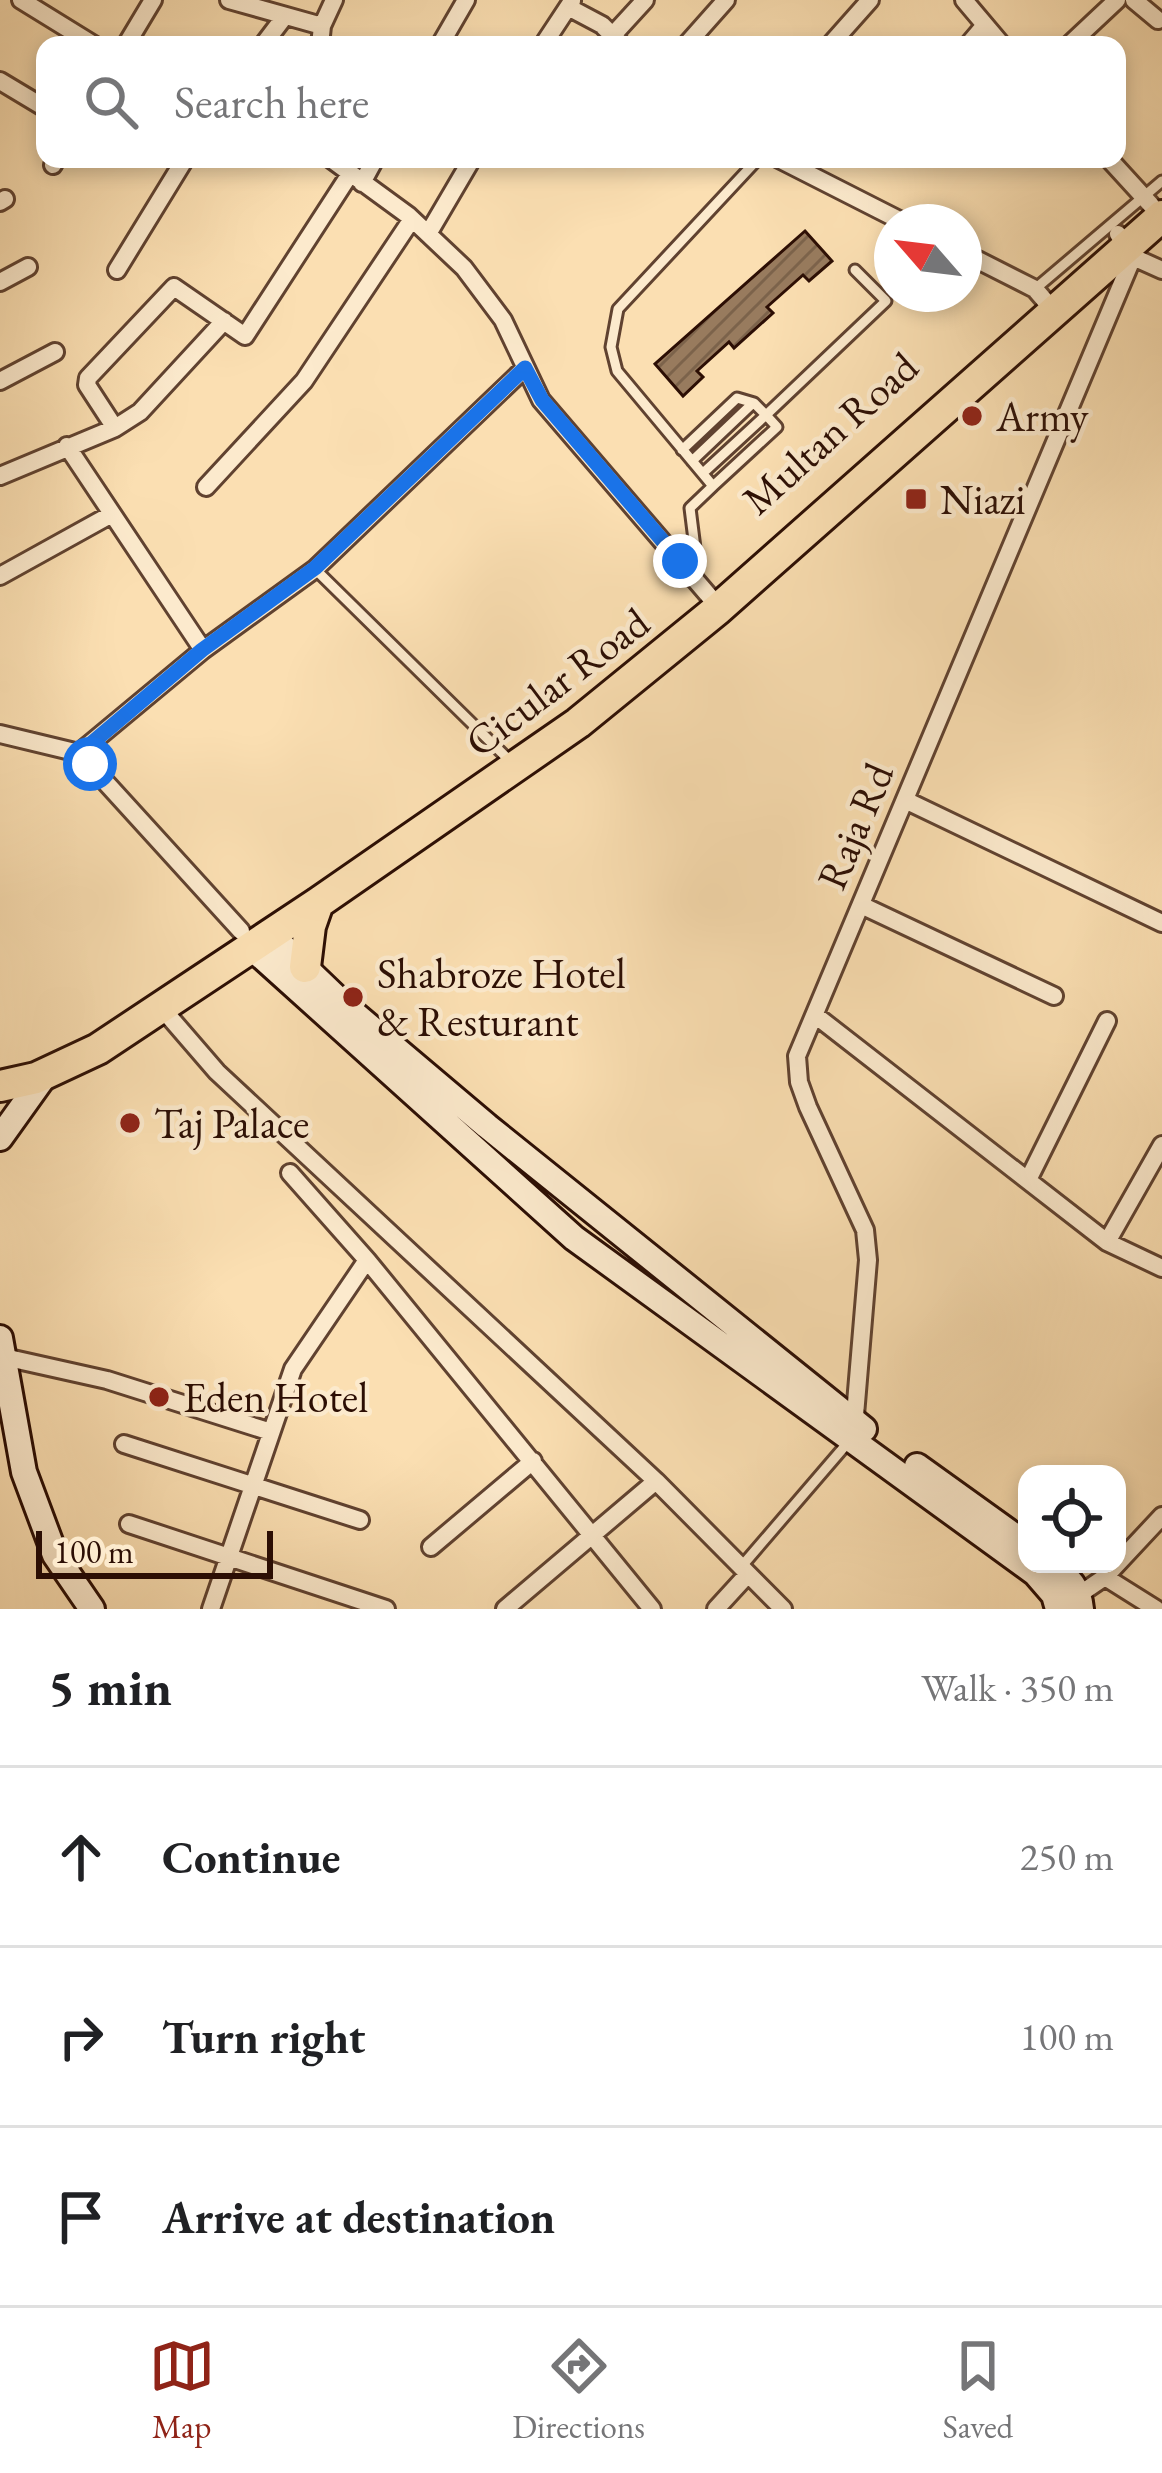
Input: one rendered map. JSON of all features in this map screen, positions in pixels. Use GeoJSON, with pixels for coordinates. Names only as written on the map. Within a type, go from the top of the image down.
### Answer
{"type":"FeatureCollection","features":[{"type":"Feature","properties":{"kind":"highway","name":"Cicular Road"},"geometry":{"type":"LineString","coordinates":[[0,1086],[45,1075],[98,1049],[255,938],[318,903],[509,763],[643,674],[718,609],[1044,299],[1125,245],[1156,199]]}},
{"type":"Feature","properties":{"kind":"highway","name":"Multan Road"},"geometry":{"type":"LineString","coordinates":[[0,1065],[54,1052],[255,938],[509,763],[710,597],[1044,299]]}},
{"type":"Feature","properties":{"kind":"highway"},"geometry":{"type":"LineString","coordinates":[[305,967],[318,903]]}},
{"type":"Feature","properties":{"kind":"main road"},"geometry":{"type":"LineString","coordinates":[[255,938],[305,967],[487,1126],[853,1431],[1035,1573],[1054,1594],[1058,1609]]}},
{"type":"Feature","properties":{"kind":"main road"},"geometry":{"type":"LineString","coordinates":[[255,938],[574,1238],[1018,1539]]}},
{"type":"Feature","properties":{"kind":"main road"},"geometry":{"type":"LineString","coordinates":[[0,1138],[45,1075]]}},
{"type":"Feature","properties":{"kind":"main road"},"geometry":{"type":"LineString","coordinates":[[2,1347],[24,1472],[55,1555],[92,1609]]}},
{"type":"Feature","properties":{"kind":"main road"},"geometry":{"type":"LineString","coordinates":[[1059,1573],[1080,1602]]}},
{"type":"Feature","properties":{"kind":"street"},"geometry":{"type":"LineString","coordinates":[[21,0],[79,36]]}},
{"type":"Feature","properties":{"kind":"street"},"geometry":{"type":"LineString","coordinates":[[131,36],[153,0]]}},
{"type":"Feature","properties":{"kind":"street"},"geometry":{"type":"LineString","coordinates":[[229,0],[285,16],[321,36],[334,0]]}},
{"type":"Feature","properties":{"kind":"street"},"geometry":{"type":"LineString","coordinates":[[445,36],[466,0]]}},
{"type":"Feature","properties":{"kind":"street"},"geometry":{"type":"LineString","coordinates":[[620,36],[644,0]]}},
{"type":"Feature","properties":{"kind":"street"},"geometry":{"type":"LineString","coordinates":[[694,36],[726,0]]}},
{"type":"Feature","properties":{"kind":"street"},"geometry":{"type":"LineString","coordinates":[[838,36],[870,0]]}},
{"type":"Feature","properties":{"kind":"street"},"geometry":{"type":"LineString","coordinates":[[964,0],[994,36]]}},
{"type":"Feature","properties":{"kind":"street"},"geometry":{"type":"LineString","coordinates":[[1079,36],[1117,0]]}},
{"type":"Feature","properties":{"kind":"street"},"geometry":{"type":"LineString","coordinates":[[1134,0],[1158,20]]}},
{"type":"Feature","properties":{"kind":"street"},"geometry":{"type":"LineString","coordinates":[[549,36],[570,3],[613,36]]}},
{"type":"Feature","properties":{"kind":"street"},"geometry":{"type":"LineString","coordinates":[[270,36],[285,16]]}},
{"type":"Feature","properties":{"kind":"street"},"geometry":{"type":"LineString","coordinates":[[976,36],[985,25]]}},
{"type":"Feature","properties":{"kind":"street"},"geometry":{"type":"LineString","coordinates":[[0,81],[36,103]]}},
{"type":"Feature","properties":{"kind":"street"},"geometry":{"type":"LineString","coordinates":[[117,270],[179,168]]}},
{"type":"Feature","properties":{"kind":"street"},"geometry":{"type":"LineString","coordinates":[[343,168],[412,219],[488,297],[542,400],[710,597]]}},
{"type":"Feature","properties":{"kind":"street"},"geometry":{"type":"LineString","coordinates":[[115,428],[87,381],[172,289],[245,336],[366,168]]}},
{"type":"Feature","properties":{"kind":"street"},"geometry":{"type":"LineString","coordinates":[[428,234],[467,168]]}},
{"type":"Feature","properties":{"kind":"street"},"geometry":{"type":"LineString","coordinates":[[796,168],[874,207]]}},
{"type":"Feature","properties":{"kind":"street"},"geometry":{"type":"LineString","coordinates":[[1120,168],[1156,199]]}},
{"type":"Feature","properties":{"kind":"street"},"geometry":{"type":"LineString","coordinates":[[206,487],[304,381],[412,219]]}},
{"type":"Feature","properties":{"kind":"street"},"geometry":{"type":"LineString","coordinates":[[1125,245],[1162,270]]}},
{"type":"Feature","properties":{"kind":"street","name":"Raja Rd"},"geometry":{"type":"LineString","coordinates":[[853,1431],[868,1260],[865,1230],[799,1082],[797,1056],[1125,245]]}},
{"type":"Feature","properties":{"kind":"street"},"geometry":{"type":"LineString","coordinates":[[982,263],[1044,299]]}},
{"type":"Feature","properties":{"kind":"street"},"geometry":{"type":"LineString","coordinates":[[0,282],[28,267]]}},
{"type":"Feature","properties":{"kind":"street"},"geometry":{"type":"LineString","coordinates":[[0,476],[115,428],[140,412],[224,321]]}},
{"type":"Feature","properties":{"kind":"street"},"geometry":{"type":"LineString","coordinates":[[0,381],[55,352]]}},
{"type":"Feature","properties":{"kind":"street"},"geometry":{"type":"LineString","coordinates":[[80,753],[202,650],[315,568],[525,368]]}},
{"type":"Feature","properties":{"kind":"street"},"geometry":{"type":"LineString","coordinates":[[67,446],[202,650]]}},
{"type":"Feature","properties":{"kind":"street"},"geometry":{"type":"LineString","coordinates":[[0,576],[112,514]]}},
{"type":"Feature","properties":{"kind":"street"},"geometry":{"type":"LineString","coordinates":[[0,734],[80,753],[255,938]]}},
{"type":"Feature","properties":{"kind":"street"},"geometry":{"type":"LineString","coordinates":[[904,800],[1162,923]]}},
{"type":"Feature","properties":{"kind":"street"},"geometry":{"type":"LineString","coordinates":[[861,904],[1054,996]]}},
{"type":"Feature","properties":{"kind":"street"},"geometry":{"type":"LineString","coordinates":[[160,1006],[217,1072],[656,1481],[783,1609]]}},
{"type":"Feature","properties":{"kind":"street"},"geometry":{"type":"LineString","coordinates":[[815,1015],[1107,1242],[1162,1268]]}},
{"type":"Feature","properties":{"kind":"street"},"geometry":{"type":"LineString","coordinates":[[1028,1180],[1107,1021]]}},
{"type":"Feature","properties":{"kind":"street"},"geometry":{"type":"LineString","coordinates":[[1107,1242],[1162,1145]]}},
{"type":"Feature","properties":{"kind":"street"},"geometry":{"type":"LineString","coordinates":[[290,1173],[367,1260],[652,1609]]}},
{"type":"Feature","properties":{"kind":"street"},"geometry":{"type":"LineString","coordinates":[[211,1609],[293,1369],[367,1260]]}},
{"type":"Feature","properties":{"kind":"street"},"geometry":{"type":"LineString","coordinates":[[2,1347],[271,1432]]}},
{"type":"Feature","properties":{"kind":"street"},"geometry":{"type":"LineString","coordinates":[[124,1444],[360,1520]]}},
{"type":"Feature","properties":{"kind":"street"},"geometry":{"type":"LineString","coordinates":[[431,1546],[533,1461]]}},
{"type":"Feature","properties":{"kind":"street"},"geometry":{"type":"LineString","coordinates":[[505,1609],[656,1481]]}},
{"type":"Feature","properties":{"kind":"street"},"geometry":{"type":"LineString","coordinates":[[1080,1602],[1162,1516]]}},
{"type":"Feature","properties":{"kind":"street"},"geometry":{"type":"LineString","coordinates":[[129,1524],[386,1609]]}},
{"type":"Feature","properties":{"kind":"street"},"geometry":{"type":"LineString","coordinates":[[716,1609],[745,1570]]}},
{"type":"Feature","properties":{"kind":"street"},"geometry":{"type":"LineString","coordinates":[[1105,1577],[1156,1609]]}},
{"type":"Feature","properties":{"kind":"lane"},"geometry":{"type":"LineString","coordinates":[[713,486],[617,370],[610,347],[618,309],[750,168]]}},
{"type":"Feature","properties":{"kind":"lane"},"geometry":{"type":"LineString","coordinates":[[1044,299],[1156,199]]}},
{"type":"Feature","properties":{"kind":"lane"},"geometry":{"type":"LineString","coordinates":[[703,473],[886,302],[855,269]]}},
{"type":"Feature","properties":{"kind":"lane"},"geometry":{"type":"LineString","coordinates":[[680,561],[695,548],[690,508],[777,427],[754,403],[737,398],[682,450]]}},
{"type":"Feature","properties":{"kind":"lane"},"geometry":{"type":"LineString","coordinates":[[692,461],[754,403]]}},
{"type":"Feature","properties":{"kind":"lane"},"geometry":{"type":"LineString","coordinates":[[315,568],[509,763]]}},
{"type":"Feature","properties":{"kind":"lane"},"geometry":{"type":"LineString","coordinates":[[745,1570],[853,1431]]}},
{"type":"Feature","properties":{"kind":"building"},"geometry":{"type":"Polygon","coordinates":[[[805,231],[832,261],[809,281],[803,275],[767,307],[773,313],[734,348],[729,342],[697,371],[703,377],[683,396],[655,364],[805,231]]]}},
{"type":"Feature","properties":{"kind":"place","name":"Army"},"geometry":{"type":"Point","coordinates":[972,416]}},
{"type":"Feature","properties":{"kind":"place","name":"Niazi"},"geometry":{"type":"Point","coordinates":[916,499]}},
{"type":"Feature","properties":{"kind":"place","name":"Shabroze Hotel & Resturant"},"geometry":{"type":"Point","coordinates":[353,997]}},
{"type":"Feature","properties":{"kind":"place","name":"Taj Palace"},"geometry":{"type":"Point","coordinates":[130,1123]}},
{"type":"Feature","properties":{"kind":"place","name":"Eden Hotel"},"geometry":{"type":"Point","coordinates":[159,1397]}},
{"type":"Feature","properties":{"kind":"route"},"geometry":{"type":"LineString","coordinates":[[90,764],[80,753],[202,650],[315,568],[525,368],[542,400],[680,561]]}}]}
